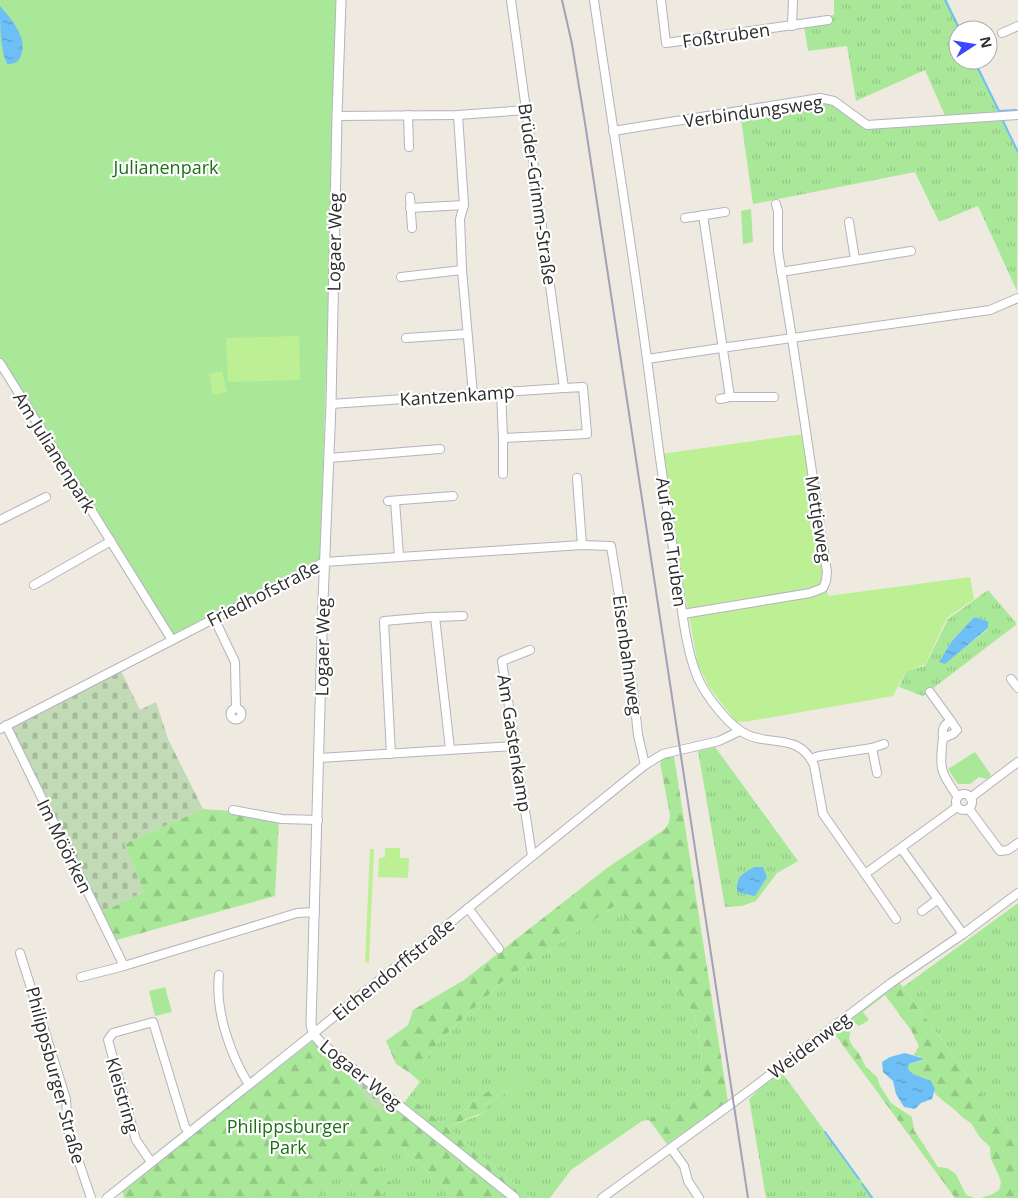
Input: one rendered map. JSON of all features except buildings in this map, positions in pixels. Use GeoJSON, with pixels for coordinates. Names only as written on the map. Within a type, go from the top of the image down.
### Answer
{"type":"FeatureCollection","features":[{"type":"Feature","properties":{"kind":"street","name":"Logaer Weg"},"geometry":{"type":"LineString","coordinates":[[341,0],[331,404],[324,562],[311,1013],[313,1034],[323,1045],[515,1198]]}},
{"type":"Feature","properties":{"kind":"street","name":"Brüder-Grimm-Straße"},"geometry":{"type":"LineString","coordinates":[[511,0],[564,388]]}},
{"type":"Feature","properties":{"kind":"street"},"geometry":{"type":"LineString","coordinates":[[594,0],[613,131]]}},
{"type":"Feature","properties":{"kind":"street","name":"Foßtruben"},"geometry":{"type":"LineString","coordinates":[[661,0],[666,43],[828,20]]}},
{"type":"Feature","properties":{"kind":"street"},"geometry":{"type":"LineString","coordinates":[[792,26],[793,0]]}},
{"type":"Feature","properties":{"kind":"street"},"geometry":{"type":"LineString","coordinates":[[1002,32],[1018,26]]}},
{"type":"Feature","properties":{"kind":"street","name":"Verbindungsweg"},"geometry":{"type":"LineString","coordinates":[[613,131],[820,98],[834,101],[867,124],[1018,115]]}},
{"type":"Feature","properties":{"kind":"street"},"geometry":{"type":"LineString","coordinates":[[337,116],[458,115],[526,110]]}},
{"type":"Feature","properties":{"kind":"street"},"geometry":{"type":"LineString","coordinates":[[408,115],[409,147]]}},
{"type":"Feature","properties":{"kind":"street"},"geometry":{"type":"LineString","coordinates":[[458,115],[464,205],[460,219],[462,270],[472,394]]}},
{"type":"Feature","properties":{"kind":"street","name":"Auf den Truben"},"geometry":{"type":"LineString","coordinates":[[613,131],[648,360],[683,614],[692,659],[700,683],[717,707],[740,731],[754,738],[791,743],[811,759]]}},
{"type":"Feature","properties":{"kind":"street"},"geometry":{"type":"LineString","coordinates":[[410,197],[412,228]]}},
{"type":"Feature","properties":{"kind":"street"},"geometry":{"type":"LineString","coordinates":[[776,204],[778,212],[778,251],[792,338]]}},
{"type":"Feature","properties":{"kind":"street"},"geometry":{"type":"LineString","coordinates":[[410,208],[464,205]]}},
{"type":"Feature","properties":{"kind":"street"},"geometry":{"type":"LineString","coordinates":[[685,218],[725,212]]}},
{"type":"Feature","properties":{"kind":"street"},"geometry":{"type":"LineString","coordinates":[[703,215],[730,397]]}},
{"type":"Feature","properties":{"kind":"street"},"geometry":{"type":"LineString","coordinates":[[849,222],[855,259]]}},
{"type":"Feature","properties":{"kind":"street"},"geometry":{"type":"LineString","coordinates":[[781,272],[911,251]]}},
{"type":"Feature","properties":{"kind":"street"},"geometry":{"type":"LineString","coordinates":[[401,277],[462,270]]}},
{"type":"Feature","properties":{"kind":"street"},"geometry":{"type":"LineString","coordinates":[[648,360],[990,310],[1018,298]]}},
{"type":"Feature","properties":{"kind":"street"},"geometry":{"type":"LineString","coordinates":[[406,338],[466,334]]}},
{"type":"Feature","properties":{"kind":"street","name":"Mettjeweg"},"geometry":{"type":"LineString","coordinates":[[683,614],[810,594],[823,588],[826,581],[827,572],[792,338]]}},
{"type":"Feature","properties":{"kind":"street","name":"Am Julianenpark"},"geometry":{"type":"LineString","coordinates":[[0,363],[172,640]]}},
{"type":"Feature","properties":{"kind":"street","name":"Kantzenkamp"},"geometry":{"type":"LineString","coordinates":[[331,404],[583,387],[586,434],[503,438]]}},
{"type":"Feature","properties":{"kind":"street"},"geometry":{"type":"LineString","coordinates":[[501,392],[503,474]]}},
{"type":"Feature","properties":{"kind":"street"},"geometry":{"type":"LineString","coordinates":[[720,399],[730,397],[774,397]]}},
{"type":"Feature","properties":{"kind":"street"},"geometry":{"type":"LineString","coordinates":[[328,458],[440,449]]}},
{"type":"Feature","properties":{"kind":"street"},"geometry":{"type":"LineString","coordinates":[[577,478],[582,546]]}},
{"type":"Feature","properties":{"kind":"street"},"geometry":{"type":"LineString","coordinates":[[399,556],[392,501],[453,496]]}},
{"type":"Feature","properties":{"kind":"street"},"geometry":{"type":"LineString","coordinates":[[0,520],[46,497]]}},
{"type":"Feature","properties":{"kind":"street"},"geometry":{"type":"LineString","coordinates":[[34,585],[111,541]]}},
{"type":"Feature","properties":{"kind":"street","name":"Friedhofstraße"},"geometry":{"type":"LineString","coordinates":[[3,727],[324,562],[399,556],[612,546]]}},
{"type":"Feature","properties":{"kind":"street","name":"Eisenbahnweg"},"geometry":{"type":"LineString","coordinates":[[612,546],[622,614],[622,632],[633,688],[638,735],[644,765]]}},
{"type":"Feature","properties":{"kind":"street"},"geometry":{"type":"LineString","coordinates":[[391,754],[384,621],[463,616]]}},
{"type":"Feature","properties":{"kind":"street"},"geometry":{"type":"LineString","coordinates":[[435,617],[450,749]]}},
{"type":"Feature","properties":{"kind":"street"},"geometry":{"type":"LineString","coordinates":[[214,618],[235,662],[236,708]]}},
{"type":"Feature","properties":{"kind":"street","name":"Am Gastenkamp"},"geometry":{"type":"LineString","coordinates":[[530,650],[502,661],[532,856]]}},
{"type":"Feature","properties":{"kind":"street"},"geometry":{"type":"LineString","coordinates":[[1011,679],[1018,688]]}},
{"type":"Feature","properties":{"kind":"street"},"geometry":{"type":"LineString","coordinates":[[930,692],[957,730],[943,738],[942,772],[958,797]]}},
{"type":"Feature","properties":{"kind":"street","name":"Im Möörken"},"geometry":{"type":"LineString","coordinates":[[3,727],[124,966]]}},
{"type":"Feature","properties":{"kind":"street","name":"Eichendorffstraße"},"geometry":{"type":"LineString","coordinates":[[106,1198],[313,1034],[644,765],[663,754],[719,742],[740,731]]}},
{"type":"Feature","properties":{"kind":"street"},"geometry":{"type":"LineString","coordinates":[[884,744],[872,748],[819,756],[811,759],[823,814],[896,919]]}},
{"type":"Feature","properties":{"kind":"street"},"geometry":{"type":"LineString","coordinates":[[319,758],[515,746]]}},
{"type":"Feature","properties":{"kind":"street"},"geometry":{"type":"LineString","coordinates":[[872,748],[877,772]]}},
{"type":"Feature","properties":{"kind":"street"},"geometry":{"type":"LineString","coordinates":[[970,798],[1018,762]]}},
{"type":"Feature","properties":{"kind":"street"},"geometry":{"type":"LineString","coordinates":[[964,794],[970,798],[972,803],[969,808],[963,810],[957,807],[958,797],[964,794]]}},
{"type":"Feature","properties":{"kind":"street"},"geometry":{"type":"LineString","coordinates":[[865,874],[957,807]]}},
{"type":"Feature","properties":{"kind":"street"},"geometry":{"type":"LineString","coordinates":[[969,808],[1000,851],[1008,850],[1018,843]]}},
{"type":"Feature","properties":{"kind":"street"},"geometry":{"type":"LineString","coordinates":[[233,810],[282,819],[318,820]]}},
{"type":"Feature","properties":{"kind":"street"},"geometry":{"type":"LineString","coordinates":[[902,848],[963,934]]}},
{"type":"Feature","properties":{"kind":"street","name":"Weidenweg"},"geometry":{"type":"LineString","coordinates":[[602,1198],[612,1195],[671,1148],[891,983],[1018,894]]}},
{"type":"Feature","properties":{"kind":"street"},"geometry":{"type":"LineString","coordinates":[[922,911],[938,899]]}},
{"type":"Feature","properties":{"kind":"street","name":"Eichendorffstraße"},"geometry":{"type":"LineString","coordinates":[[468,908],[498,949]]}},
{"type":"Feature","properties":{"kind":"street"},"geometry":{"type":"LineString","coordinates":[[81,978],[297,912],[315,912]]}},
{"type":"Feature","properties":{"kind":"street","name":"Philippsburger Straße"},"geometry":{"type":"LineString","coordinates":[[20,953],[66,1099],[68,1130],[91,1198]]}},
{"type":"Feature","properties":{"kind":"street"},"geometry":{"type":"LineString","coordinates":[[219,974],[218,988],[229,1046],[248,1085]]}},
{"type":"Feature","properties":{"kind":"street","name":"Kleistring"},"geometry":{"type":"LineString","coordinates":[[151,1162],[136,1140],[132,1129],[108,1040],[113,1033],[153,1022],[185,1127],[189,1132]]}},
{"type":"Feature","properties":{"kind":"street"},"geometry":{"type":"LineString","coordinates":[[671,1148],[684,1166],[688,1181],[699,1198]]}},
{"type":"Feature","properties":{"kind":"green space","name":"Julianenpark"},"geometry":{"type":"Polygon","coordinates":[[[0,0],[338,0],[320,561],[173,636],[0,360],[0,0]]]}},
{"type":"Feature","properties":{"kind":"green space"},"geometry":{"type":"Polygon","coordinates":[[[834,0],[947,0],[956,20],[948,20],[948,70],[979,70],[1018,154],[1017,291],[978,206],[939,222],[915,172],[753,204],[740,112],[820,98],[834,101],[867,125],[947,120],[925,70],[856,101],[847,46],[808,51],[803,20],[834,15],[834,0]]]}},
{"type":"Feature","properties":{"kind":"green space"},"geometry":{"type":"Polygon","coordinates":[[[751,209],[753,242],[743,244],[741,211],[751,209]]]}},
{"type":"Feature","properties":{"kind":"green space"},"geometry":{"type":"Polygon","coordinates":[[[299,336],[300,380],[228,382],[226,338],[299,336]]]}},
{"type":"Feature","properties":{"kind":"green space"},"geometry":{"type":"Polygon","coordinates":[[[222,371],[227,392],[213,395],[209,374],[222,371]]]}},
{"type":"Feature","properties":{"kind":"green space"},"geometry":{"type":"Polygon","coordinates":[[[803,434],[828,596],[970,577],[974,599],[947,618],[925,665],[906,671],[893,696],[736,722],[709,687],[698,665],[661,454],[803,434]]]}},
{"type":"Feature","properties":{"kind":"green space"},"geometry":{"type":"Polygon","coordinates":[[[988,590],[1017,624],[923,696],[899,687],[906,671],[925,666],[948,619],[988,590]],[[974,617],[952,641],[940,661],[945,663],[988,629],[988,621],[974,617]]]}},
{"type":"Feature","properties":{"kind":"green space"},"geometry":{"type":"Polygon","coordinates":[[[120,669],[140,710],[156,702],[168,739],[203,809],[124,844],[144,892],[99,913],[12,726],[120,669]]]}},
{"type":"Feature","properties":{"kind":"green space"},"geometry":{"type":"Polygon","coordinates":[[[715,747],[798,861],[777,873],[756,901],[742,906],[725,907],[698,751],[715,747]]]}},
{"type":"Feature","properties":{"kind":"green space"},"geometry":{"type":"Polygon","coordinates":[[[975,752],[991,775],[987,779],[979,777],[970,784],[958,784],[948,769],[975,752]]]}},
{"type":"Feature","properties":{"kind":"green space"},"geometry":{"type":"Polygon","coordinates":[[[674,756],[728,1102],[667,1144],[649,1120],[699,1087],[703,1076],[701,1050],[694,1013],[616,905],[502,982],[440,1040],[422,1064],[410,1073],[396,1064],[386,1041],[408,1025],[413,1010],[464,980],[607,868],[665,829],[669,823],[670,815],[660,763],[663,759],[674,756]]]}},
{"type":"Feature","properties":{"kind":"green space"},"geometry":{"type":"Polygon","coordinates":[[[203,809],[231,811],[279,820],[275,896],[113,941],[99,913],[144,892],[124,844],[203,809]]]}},
{"type":"Feature","properties":{"kind":"green space"},"geometry":{"type":"Polygon","coordinates":[[[385,848],[400,848],[400,858],[409,858],[408,878],[378,877],[379,858],[385,857],[385,848]]]}},
{"type":"Feature","properties":{"kind":"green space"},"geometry":{"type":"Polygon","coordinates":[[[370,849],[374,849],[369,963],[365,962],[370,849]]]}},
{"type":"Feature","properties":{"kind":"green space"},"geometry":{"type":"Polygon","coordinates":[[[1018,903],[1018,1144],[903,987],[1018,903]]]}},
{"type":"Feature","properties":{"kind":"green space"},"geometry":{"type":"Polygon","coordinates":[[[616,905],[694,1013],[701,1050],[703,1076],[699,1087],[649,1120],[642,1121],[571,1170],[550,1198],[532,1198],[447,1127],[484,1112],[488,1103],[526,1081],[476,1098],[464,1111],[440,1122],[409,1096],[420,1082],[410,1073],[422,1064],[440,1040],[502,982],[616,905]]]}},
{"type":"Feature","properties":{"kind":"green space"},"geometry":{"type":"Polygon","coordinates":[[[897,979],[1018,1144],[1018,1198],[981,1198],[999,1190],[1001,1183],[991,1159],[990,1147],[979,1136],[971,1123],[935,1094],[930,1081],[910,1072],[907,1067],[909,1064],[921,1061],[921,1057],[914,1055],[919,1046],[911,1030],[885,995],[863,1012],[869,1020],[859,1026],[855,1023],[851,1029],[849,1039],[866,1067],[877,1077],[880,1086],[891,1103],[912,1117],[914,1130],[938,1167],[947,1168],[956,1174],[966,1195],[975,1198],[955,1198],[831,1029],[897,979]]]}},
{"type":"Feature","properties":{"kind":"green space"},"geometry":{"type":"Polygon","coordinates":[[[165,987],[172,1012],[155,1016],[149,991],[165,987]]]}},
{"type":"Feature","properties":{"kind":"green space","name":"Philippsburger Park"},"geometry":{"type":"Polygon","coordinates":[[[314,1040],[510,1198],[457,1198],[393,1140],[372,1164],[392,1184],[378,1198],[366,1198],[338,1172],[315,1198],[124,1198],[122,1188],[314,1040]],[[357,1076],[353,1080],[379,1111],[384,1104],[371,1093],[357,1076]]]}},
{"type":"Feature","properties":{"kind":"green space"},"geometry":{"type":"Polygon","coordinates":[[[780,1070],[874,1198],[766,1198],[749,1099],[780,1070]]]}},
{"type":"Feature","properties":{"kind":"green space"},"geometry":{"type":"Polygon","coordinates":[[[523,1074],[526,1081],[488,1103],[484,1112],[447,1127],[532,1198],[521,1198],[404,1103],[409,1096],[440,1122],[464,1111],[476,1098],[523,1074]]]}},
{"type":"Feature","properties":{"kind":"green space"},"geometry":{"type":"Polygon","coordinates":[[[357,1075],[371,1093],[385,1104],[379,1111],[353,1080],[357,1075]]]}},
{"type":"Feature","properties":{"kind":"green space"},"geometry":{"type":"Polygon","coordinates":[[[393,1140],[457,1198],[378,1198],[391,1184],[371,1164],[393,1140]]]}},
{"type":"Feature","properties":{"kind":"green space"},"geometry":{"type":"Polygon","coordinates":[[[338,1171],[366,1198],[315,1198],[338,1171]]]}},
{"type":"Feature","properties":{"kind":"water"},"geometry":{"type":"Polygon","coordinates":[[[0,6],[18,30],[23,44],[20,58],[13,63],[7,64],[3,51],[0,6]]]}},
{"type":"Feature","properties":{"kind":"water"},"geometry":{"type":"Polygon","coordinates":[[[974,617],[988,621],[988,628],[945,664],[939,662],[952,641],[974,617]]]}},
{"type":"Feature","properties":{"kind":"water"},"geometry":{"type":"Polygon","coordinates":[[[754,867],[763,867],[767,877],[755,896],[737,892],[741,876],[754,867]]]}},
{"type":"Feature","properties":{"kind":"water"},"geometry":{"type":"Polygon","coordinates":[[[905,1053],[922,1058],[922,1060],[909,1064],[908,1069],[913,1074],[931,1081],[935,1089],[932,1099],[921,1103],[915,1109],[904,1107],[896,1094],[893,1081],[883,1072],[882,1062],[890,1057],[905,1053]]]}},
{"type":"Feature","properties":{"kind":"waterway"},"geometry":{"type":"LineString","coordinates":[[945,0],[955,20]]}},
{"type":"Feature","properties":{"kind":"waterway"},"geometry":{"type":"LineString","coordinates":[[979,70],[999,111],[1016,110]]}},
{"type":"Feature","properties":{"kind":"waterway"},"geometry":{"type":"LineString","coordinates":[[1003,121],[1018,152]]}},
{"type":"Feature","properties":{"kind":"waterway"},"geometry":{"type":"LineString","coordinates":[[825,1132],[859,1179]]}},
{"type":"Feature","properties":{"kind":"waterway"},"geometry":{"type":"LineString","coordinates":[[862,1184],[872,1198]]}},
{"type":"Feature","properties":{"kind":"railway"},"geometry":{"type":"LineString","coordinates":[[562,0],[572,44],[585,123],[748,1198]]}}]}
